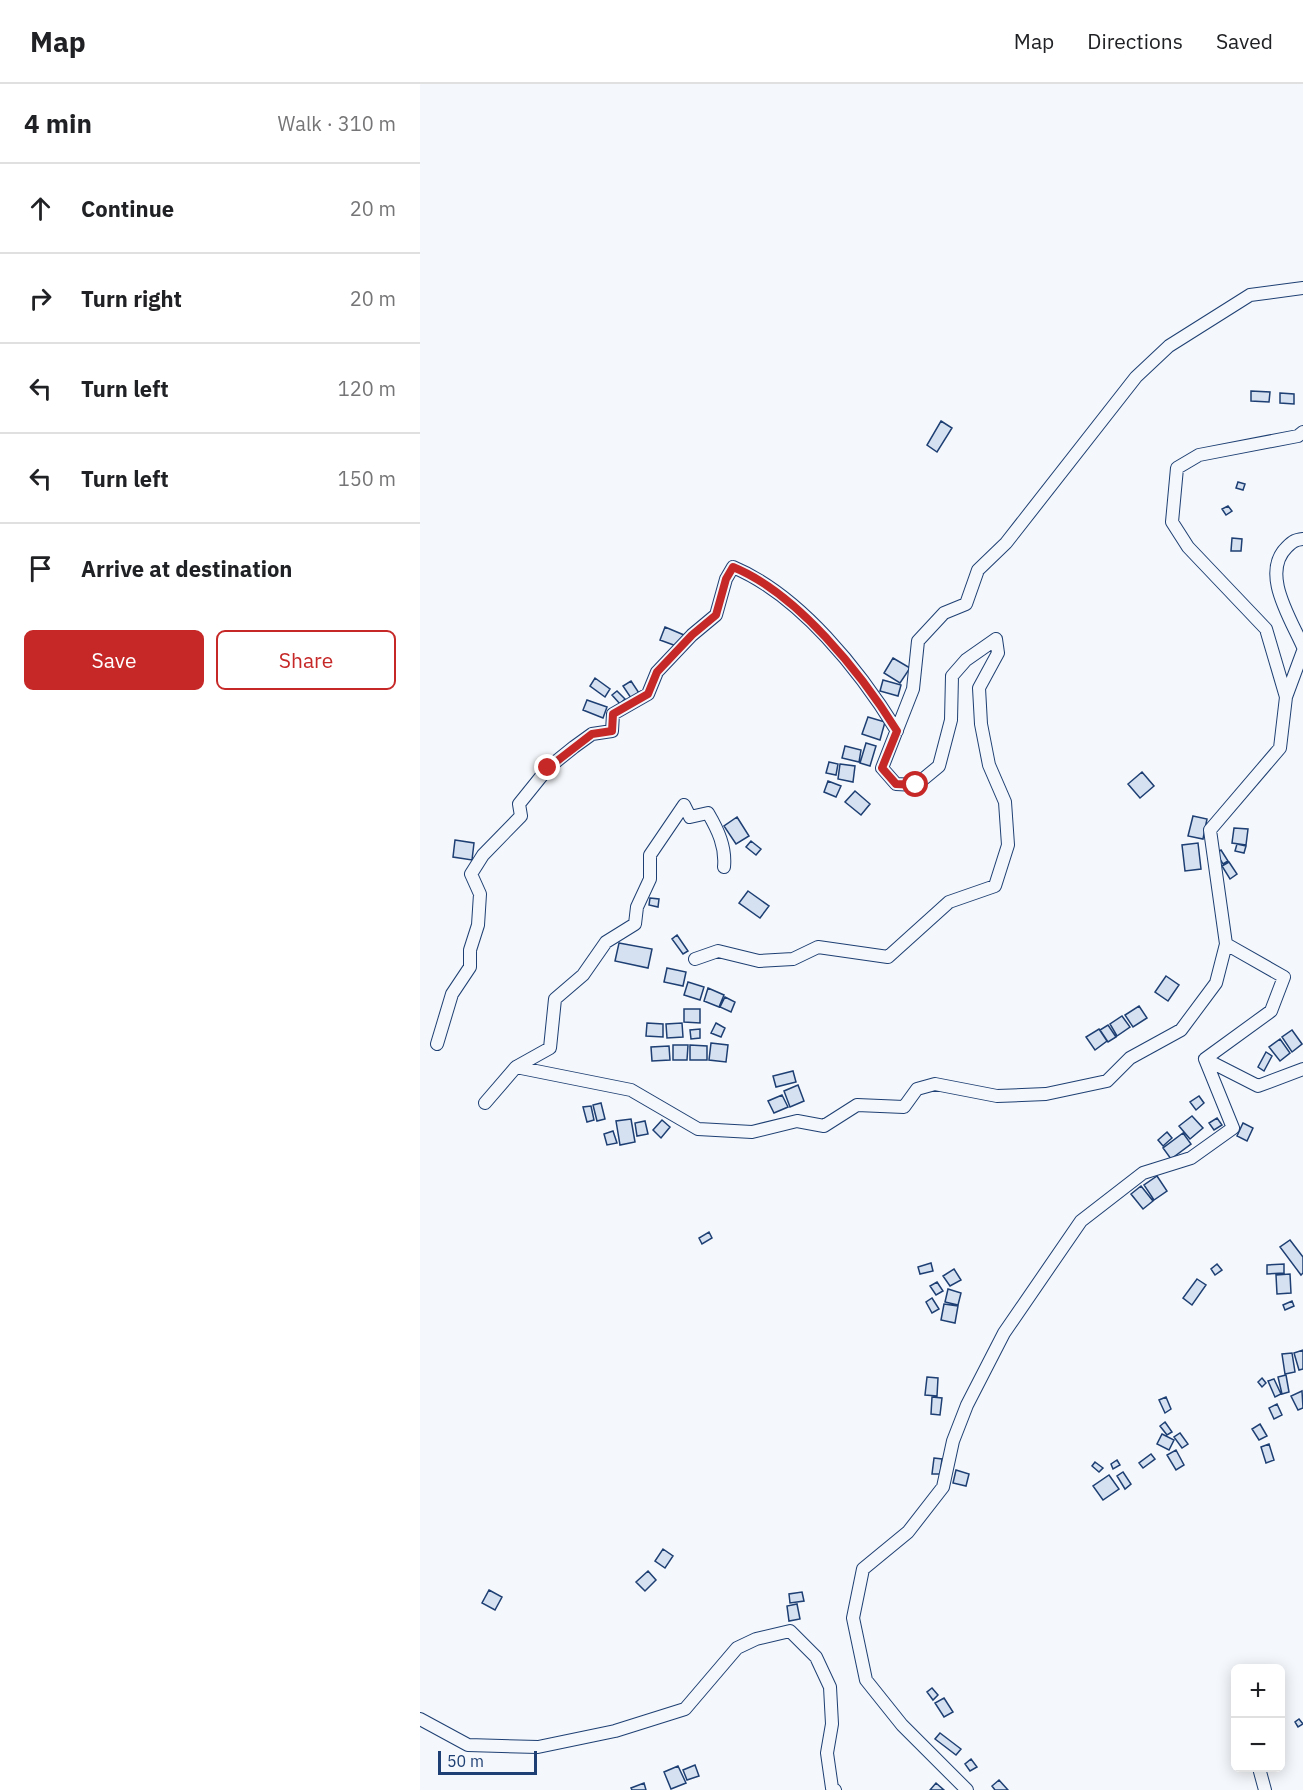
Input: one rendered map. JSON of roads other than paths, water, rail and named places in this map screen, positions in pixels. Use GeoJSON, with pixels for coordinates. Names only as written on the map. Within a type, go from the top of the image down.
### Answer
{"type":"FeatureCollection","features":[{"type":"Feature","properties":{"kind":"street"},"geometry":{"type":"LineString","coordinates":[[695,959],[718,951],[759,961],[793,959],[818,947],[888,957],[949,902],[995,886],[1008,845],[1005,802],[989,765],[981,724],[979,688],[998,653],[996,639],[966,660],[952,676],[951,720],[939,766],[916,785],[896,784],[882,768],[914,689],[918,641],[944,613],[966,604],[978,570],[1006,543],[1136,377],[1169,346],[1250,296],[1303,288]]}},
{"type":"Feature","properties":{"kind":"street"},"geometry":{"type":"LineString","coordinates":[[1286,697],[1266,629],[1188,547],[1172,522],[1177,468],[1199,455],[1298,436],[1303,432]]}},
{"type":"Feature","properties":{"kind":"street"},"geometry":{"type":"LineString","coordinates":[[516,1067],[631,1090],[698,1129],[753,1132],[797,1121],[824,1126],[857,1105],[904,1107],[917,1089],[935,1084],[998,1096],[1046,1094],[1107,1081],[1130,1058],[1181,1030],[1216,983],[1226,944],[1210,830],[1280,748],[1286,697],[1303,649],[1274,573],[1280,554],[1294,540],[1303,539]]}},
{"type":"Feature","properties":{"kind":"street"},"geometry":{"type":"LineString","coordinates":[[437,1044],[452,994],[470,967],[470,950],[478,925],[480,894],[471,874],[483,855],[521,816],[519,804],[548,768],[592,734],[612,731],[613,714],[648,694],[657,672],[692,635],[716,615],[726,579],[733,567],[759,581],[816,628],[869,686],[897,731]]}},
{"type":"Feature","properties":{"kind":"street"},"geometry":{"type":"LineString","coordinates":[[485,1103],[516,1067],[550,1048],[555,999],[583,975],[606,942],[635,924],[638,907],[650,879],[650,855],[684,805],[690,817],[708,813],[717,828],[725,854],[724,867]]}},
{"type":"Feature","properties":{"kind":"street"},"geometry":{"type":"LineString","coordinates":[[1205,1059],[1271,1011],[1284,977],[1226,944]]}},
{"type":"Feature","properties":{"kind":"street"},"geometry":{"type":"LineString","coordinates":[[1205,1059],[1258,1086],[1303,1069]]}},
{"type":"Feature","properties":{"kind":"street"},"geometry":{"type":"LineString","coordinates":[[967,1790],[902,1725],[866,1680],[853,1618],[863,1569],[909,1532],[943,1487],[953,1441],[972,1395],[1004,1333],[1081,1221],[1143,1173],[1191,1158],[1233,1128],[1205,1059]]}},
{"type":"Feature","properties":{"kind":"street"},"geometry":{"type":"LineString","coordinates":[[420,1719],[468,1745],[538,1747],[615,1731],[686,1709],[737,1648],[756,1639],[790,1631],[816,1657],[830,1687],[832,1724],[827,1753],[832,1788],[835,1790]]}},
{"type":"Feature","properties":{"kind":"street"},"geometry":{"type":"LineString","coordinates":[[1260,1772],[1265,1790]]}}]}
